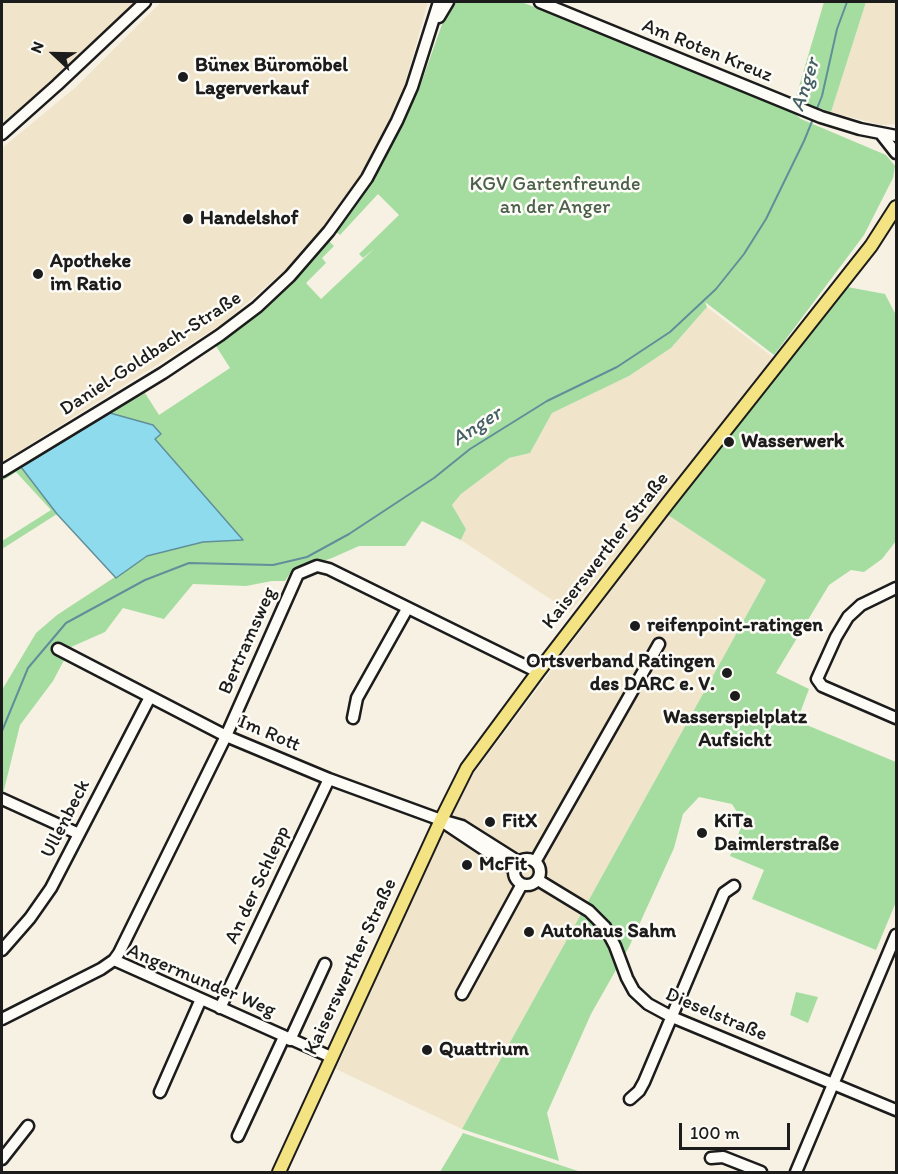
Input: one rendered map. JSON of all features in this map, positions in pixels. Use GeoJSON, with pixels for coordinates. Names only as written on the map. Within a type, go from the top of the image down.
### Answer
{"type":"FeatureCollection","features":[{"type":"Feature","properties":{"kind":"main road","name":"Kaiserswerther Straße"},"geometry":{"type":"LineString","coordinates":[[279,1173],[467,768],[668,503],[871,246],[897,207]]}},
{"type":"Feature","properties":{"kind":"street"},"geometry":{"type":"LineString","coordinates":[[2,134],[145,2]]}},
{"type":"Feature","properties":{"kind":"street","name":"Daniel-Goldbach-Straße"},"geometry":{"type":"LineString","coordinates":[[2,471],[163,373],[220,335],[290,276],[329,231],[367,178],[412,87],[439,2]]}},
{"type":"Feature","properties":{"kind":"street"},"geometry":{"type":"LineString","coordinates":[[427,45],[448,2]]}},
{"type":"Feature","properties":{"kind":"street"},"geometry":{"type":"LineString","coordinates":[[529,2],[573,16]]}},
{"type":"Feature","properties":{"kind":"street","name":"Am Roten Kreuz"},"geometry":{"type":"LineString","coordinates":[[540,2],[821,117],[860,129],[897,136]]}},
{"type":"Feature","properties":{"kind":"street"},"geometry":{"type":"LineString","coordinates":[[897,130],[881,134],[897,153]]}},
{"type":"Feature","properties":{"kind":"street","name":"Bertramsweg"},"geometry":{"type":"LineString","coordinates":[[114,960],[226,736],[298,574],[310,568],[324,567],[538,672]]}},
{"type":"Feature","properties":{"kind":"street"},"geometry":{"type":"LineString","coordinates":[[897,588],[861,606],[848,617],[830,648],[817,679],[822,686],[897,718]]}},
{"type":"Feature","properties":{"kind":"street"},"geometry":{"type":"LineString","coordinates":[[353,718],[357,698],[407,609]]}},
{"type":"Feature","properties":{"kind":"street"},"geometry":{"type":"LineString","coordinates":[[535,862],[659,644]]}},
{"type":"Feature","properties":{"kind":"street","name":"Im Rott"},"geometry":{"type":"LineString","coordinates":[[58,649],[226,736],[328,779],[441,820]]}},
{"type":"Feature","properties":{"kind":"street","name":"Ullenbeck"},"geometry":{"type":"LineString","coordinates":[[2,950],[41,903],[150,697]]}},
{"type":"Feature","properties":{"kind":"street","name":"An der Schlepp"},"geometry":{"type":"LineString","coordinates":[[220,1008],[328,779]]}},
{"type":"Feature","properties":{"kind":"street"},"geometry":{"type":"LineString","coordinates":[[2,799],[79,834]]}},
{"type":"Feature","properties":{"kind":"street"},"geometry":{"type":"LineString","coordinates":[[441,820],[462,826],[517,866]]}},
{"type":"Feature","properties":{"kind":"street"},"geometry":{"type":"LineString","coordinates":[[527,859],[535,862],[540,870],[538,880],[531,885],[522,884],[515,878],[517,866],[527,859]]}},
{"type":"Feature","properties":{"kind":"street","name":"Dieselstraße"},"geometry":{"type":"LineString","coordinates":[[538,880],[589,911],[599,920],[609,932],[634,991],[648,1004],[672,1017],[897,1110]]}},
{"type":"Feature","properties":{"kind":"street"},"geometry":{"type":"LineString","coordinates":[[462,994],[522,884]]}},
{"type":"Feature","properties":{"kind":"street"},"geometry":{"type":"LineString","coordinates":[[630,1099],[639,1092],[724,893],[734,886]]}},
{"type":"Feature","properties":{"kind":"street"},"geometry":{"type":"LineString","coordinates":[[796,1173],[897,934]]}},
{"type":"Feature","properties":{"kind":"street","name":"Angermunder Weg"},"geometry":{"type":"LineString","coordinates":[[2,1019],[101,969],[114,960],[331,1057]]}},
{"type":"Feature","properties":{"kind":"street","name":"Angermunder Weg"},"geometry":{"type":"LineString","coordinates":[[287,1038],[325,964]]}},
{"type":"Feature","properties":{"kind":"street"},"geometry":{"type":"LineString","coordinates":[[160,1092],[201,999]]}},
{"type":"Feature","properties":{"kind":"street"},"geometry":{"type":"LineString","coordinates":[[238,1136],[287,1038]]}},
{"type":"Feature","properties":{"kind":"street"},"geometry":{"type":"LineString","coordinates":[[2,1159],[28,1126]]}},
{"type":"Feature","properties":{"kind":"street"},"geometry":{"type":"LineString","coordinates":[[711,1158],[723,1157],[761,1173]]}},
{"type":"Feature","properties":{"kind":"shaded area"},"geometry":{"type":"Polygon","coordinates":[[[2,2],[143,2],[2,131],[2,2]]]}},
{"type":"Feature","properties":{"kind":"shaded area"},"geometry":{"type":"Polygon","coordinates":[[[161,2],[428,2],[405,84],[385,129],[362,173],[337,211],[303,255],[222,324],[2,462],[2,148],[76,87],[161,2]]]}},
{"type":"Feature","properties":{"kind":"shaded area"},"geometry":{"type":"Polygon","coordinates":[[[866,2],[896,2],[896,124],[881,125],[831,112],[866,2]]]}},
{"type":"Feature","properties":{"kind":"shaded area"},"geometry":{"type":"Polygon","coordinates":[[[707,307],[774,358],[666,496],[570,612],[461,540],[466,529],[452,505],[461,494],[509,458],[530,453],[552,413],[629,376],[671,348],[707,307]]]}},
{"type":"Feature","properties":{"kind":"shaded area"},"geometry":{"type":"Polygon","coordinates":[[[668,515],[766,580],[462,1129],[336,1069],[440,838],[474,773],[668,515]]]}},
{"type":"Feature","properties":{"kind":"green space","name":"KGV Gartenfreunde an der Anger"},"geometry":{"type":"Polygon","coordinates":[[[457,2],[521,2],[570,20],[794,113],[801,119],[886,155],[895,166],[893,178],[864,235],[774,355],[705,302],[707,307],[671,348],[629,376],[552,413],[530,453],[509,458],[461,494],[452,505],[466,529],[461,540],[422,521],[405,546],[359,546],[291,572],[285,581],[246,586],[193,584],[164,619],[123,608],[105,632],[71,647],[53,681],[20,725],[2,798],[2,690],[36,633],[57,615],[147,556],[203,542],[242,540],[155,439],[153,425],[110,413],[145,393],[159,415],[230,368],[216,346],[275,297],[328,240],[334,246],[322,258],[326,263],[306,283],[321,299],[374,249],[363,258],[359,254],[399,215],[378,194],[340,235],[335,231],[371,184],[419,89],[446,13],[457,2]]]}},
{"type":"Feature","properties":{"kind":"green space"},"geometry":{"type":"Polygon","coordinates":[[[824,2],[866,2],[831,112],[795,100],[824,2]]]}},
{"type":"Feature","properties":{"kind":"green space"},"geometry":{"type":"Polygon","coordinates":[[[842,286],[885,294],[896,315],[896,541],[882,559],[864,572],[851,570],[829,585],[776,673],[809,689],[797,721],[896,762],[896,902],[876,950],[752,899],[764,870],[730,856],[743,822],[732,804],[699,797],[683,814],[674,848],[629,947],[591,1014],[547,1113],[559,1161],[462,1129],[766,580],[668,515],[842,286]]]}},
{"type":"Feature","properties":{"kind":"green space"},"geometry":{"type":"Polygon","coordinates":[[[19,465],[57,514],[2,549],[2,541],[51,510],[16,472],[2,481],[2,476],[19,465]]]}},
{"type":"Feature","properties":{"kind":"green space"},"geometry":{"type":"Polygon","coordinates":[[[796,992],[818,997],[808,1023],[790,1015],[796,992]]]}},
{"type":"Feature","properties":{"kind":"green space"},"geometry":{"type":"Polygon","coordinates":[[[463,1133],[581,1172],[440,1172],[463,1133]]]}},
{"type":"Feature","properties":{"kind":"water"},"geometry":{"type":"Polygon","coordinates":[[[110,413],[153,425],[161,434],[155,439],[243,540],[203,542],[147,556],[116,578],[57,514],[21,467],[110,413]]]}},
{"type":"Feature","properties":{"kind":"waterway","name":"Anger"},"geometry":{"type":"LineString","coordinates":[[816,111],[822,96],[837,29],[847,2]]}},
{"type":"Feature","properties":{"kind":"waterway","name":"Anger"},"geometry":{"type":"LineString","coordinates":[[2,731],[28,668],[66,623],[145,580],[189,563],[273,565],[307,557],[349,534],[434,478],[470,449],[547,401],[617,367],[670,332],[716,289],[744,254],[766,219],[813,119]]}},
{"type":"Feature","properties":{"kind":"place","name":"Bünex Büromöbel Lagerverkauf"},"geometry":{"type":"Point","coordinates":[183,77]}},
{"type":"Feature","properties":{"kind":"place","name":"Handelshof"},"geometry":{"type":"Point","coordinates":[188,219]}},
{"type":"Feature","properties":{"kind":"place","name":"Apotheke im Ratio"},"geometry":{"type":"Point","coordinates":[38,274]}},
{"type":"Feature","properties":{"kind":"place","name":"Wasserwerk"},"geometry":{"type":"Point","coordinates":[729,442]}},
{"type":"Feature","properties":{"kind":"place","name":"reifenpoint-ratingen"},"geometry":{"type":"Point","coordinates":[635,626]}},
{"type":"Feature","properties":{"kind":"place","name":"Ortsverband Ratingen des DARC e. V."},"geometry":{"type":"Point","coordinates":[727,673]}},
{"type":"Feature","properties":{"kind":"place","name":"Wasserspielplatz Aufsicht"},"geometry":{"type":"Point","coordinates":[735,696]}},
{"type":"Feature","properties":{"kind":"place","name":"FitX"},"geometry":{"type":"Point","coordinates":[490,822]}},
{"type":"Feature","properties":{"kind":"place","name":"KiTa Daimlerstraße"},"geometry":{"type":"Point","coordinates":[702,833]}},
{"type":"Feature","properties":{"kind":"place","name":"McFit"},"geometry":{"type":"Point","coordinates":[467,865]}},
{"type":"Feature","properties":{"kind":"place","name":"Autohaus Sahm"},"geometry":{"type":"Point","coordinates":[529,932]}},
{"type":"Feature","properties":{"kind":"place","name":"Quattrium"},"geometry":{"type":"Point","coordinates":[427,1050]}}]}
